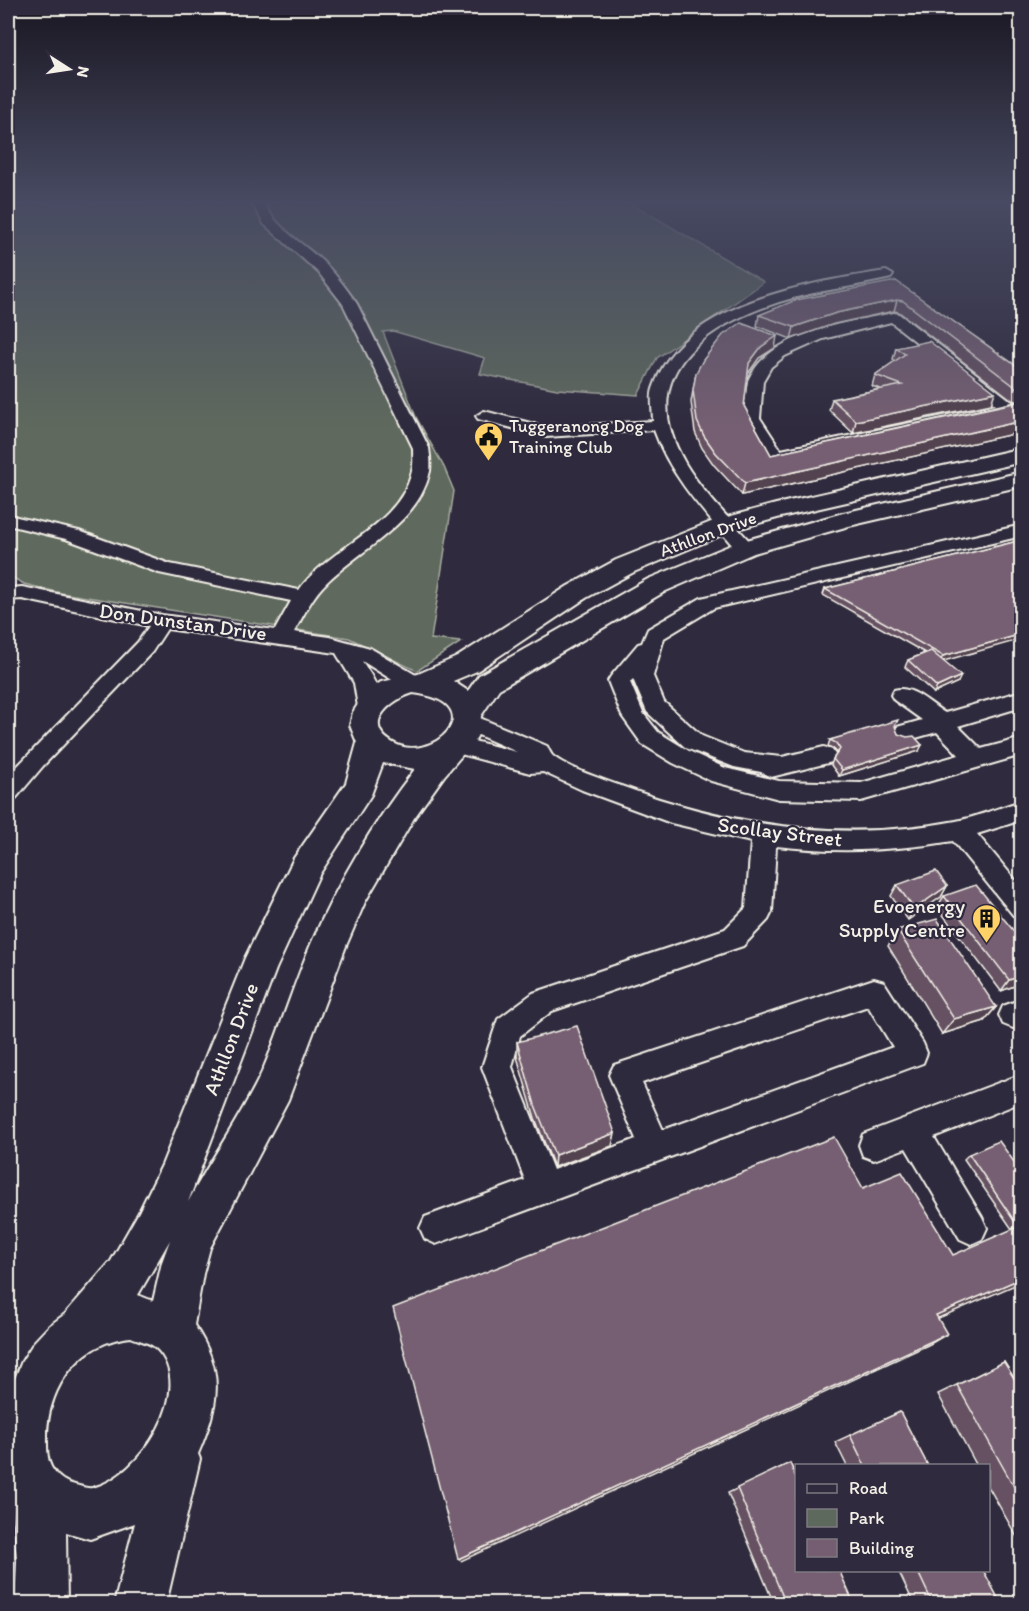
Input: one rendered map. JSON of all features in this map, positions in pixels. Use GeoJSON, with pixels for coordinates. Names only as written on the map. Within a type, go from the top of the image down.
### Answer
{"type":"FeatureCollection","features":[{"type":"Feature","properties":{"kind":"main road","name":"Athllon Drive"},"geometry":{"type":"LineString","coordinates":[[418,683],[467,664],[577,592],[625,566],[726,525],[786,508],[1022,455]]}},
{"type":"Feature","properties":{"kind":"main road","name":"Athllon Drive"},"geometry":{"type":"LineString","coordinates":[[171,1330],[182,1269],[191,1240],[264,1110],[284,1065],[337,924],[381,841],[402,808],[460,731],[489,682],[657,585],[745,548],[843,520],[1022,479]]}},
{"type":"Feature","properties":{"kind":"main road"},"geometry":{"type":"LineString","coordinates":[[418,683],[434,684],[453,692],[465,705],[460,731],[431,756],[404,757],[392,754],[371,725],[384,692],[418,683]]}},
{"type":"Feature","properties":{"kind":"main road","name":"Athllon Drive"},"geometry":{"type":"LineString","coordinates":[[81,1330],[126,1276],[154,1227],[178,1177],[258,969],[306,868],[360,787],[368,763],[371,725]]}},
{"type":"Feature","properties":{"kind":"main road"},"geometry":{"type":"LineString","coordinates":[[41,1604],[44,1574],[43,1544],[23,1478],[21,1459],[21,1419],[28,1395],[23,1380],[81,1330],[115,1316],[131,1315],[157,1321],[171,1330],[181,1342],[190,1360],[194,1379],[189,1424],[179,1447],[140,1604]]}},
{"type":"Feature","properties":{"kind":"main road"},"geometry":{"type":"LineString","coordinates":[[23,1478],[52,1504],[67,1510],[81,1513],[113,1507],[129,1500],[149,1485],[165,1468],[179,1447]]}},
{"type":"Feature","properties":{"kind":"street"},"geometry":{"type":"LineString","coordinates":[[282,636],[304,597],[318,579],[407,502],[421,475],[423,457],[421,448],[350,304],[331,278]]}},
{"type":"Feature","properties":{"kind":"street"},"geometry":{"type":"LineString","coordinates":[[745,548],[693,486],[673,456],[661,426],[659,405],[662,384],[669,367],[684,347],[705,329],[751,306],[826,284],[865,278]]}},
{"type":"Feature","properties":{"kind":"street"},"geometry":{"type":"LineString","coordinates":[[772,339],[793,347],[828,331],[894,317],[1009,406],[776,456],[752,417],[754,399],[758,374],[777,354],[793,347]]}},
{"type":"Feature","properties":{"kind":"street"},"geometry":{"type":"LineString","coordinates":[[722,320],[740,327]]}},
{"type":"Feature","properties":{"kind":"street"},"geometry":{"type":"LineString","coordinates":[[484,416],[546,432],[661,426]]}},
{"type":"Feature","properties":{"kind":"street"},"geometry":{"type":"LineString","coordinates":[[8,520],[72,535],[166,569],[304,597]]}},
{"type":"Feature","properties":{"kind":"street"},"geometry":{"type":"LineString","coordinates":[[1022,530],[708,603],[655,635],[619,681],[633,716],[650,738],[719,776],[779,790],[861,792],[1022,746]]}},
{"type":"Feature","properties":{"kind":"street","name":"Don Dunstan Drive"},"geometry":{"type":"LineString","coordinates":[[12,590],[162,622],[330,644],[344,650],[363,653],[399,677],[418,683]]}},
{"type":"Feature","properties":{"kind":"street"},"geometry":{"type":"LineString","coordinates":[[8,792],[35,760],[145,647],[162,622]]}},
{"type":"Feature","properties":{"kind":"street"},"geometry":{"type":"LineString","coordinates":[[655,635],[642,676],[655,706],[694,742],[742,761],[787,766]]}},
{"type":"Feature","properties":{"kind":"street"},"geometry":{"type":"LineString","coordinates":[[344,650],[364,682],[371,725]]}},
{"type":"Feature","properties":{"kind":"street"},"geometry":{"type":"LineString","coordinates":[[902,694],[941,722],[976,759]]}},
{"type":"Feature","properties":{"kind":"street"},"geometry":{"type":"LineString","coordinates":[[904,733],[1022,699]]}},
{"type":"Feature","properties":{"kind":"street","name":"Scollay Street"},"geometry":{"type":"LineString","coordinates":[[460,731],[530,764],[545,763],[643,805],[703,823],[764,835],[818,841],[872,841],[916,837],[959,830],[1022,810]]}},
{"type":"Feature","properties":{"kind":"street"},"geometry":{"type":"LineString","coordinates":[[719,776],[787,766],[824,756]]}},
{"type":"Feature","properties":{"kind":"street"},"geometry":{"type":"LineString","coordinates":[[959,830],[1022,907]]}},
{"type":"Feature","properties":{"kind":"street"},"geometry":{"type":"LineString","coordinates":[[544,1188],[497,1067],[508,1028],[543,1002],[735,938],[759,912],[764,835]]}},
{"type":"Feature","properties":{"kind":"street"},"geometry":{"type":"LineString","coordinates":[[436,1228],[656,1148],[914,1053],[874,991],[624,1075],[656,1148]]}},
{"type":"Feature","properties":{"kind":"street"},"geometry":{"type":"LineString","coordinates":[[874,1145],[1022,1088]]}},
{"type":"Feature","properties":{"kind":"street"},"geometry":{"type":"LineString","coordinates":[[913,1130],[971,1228]]}},
{"type":"Feature","properties":{"kind":"green space"},"geometry":{"type":"Polygon","coordinates":[[[8,278],[758,278],[764,282],[657,358],[638,395],[557,389],[480,374],[485,358],[393,331],[383,332],[416,417],[444,467],[454,491],[431,639],[461,642],[417,671],[349,638],[61,593],[24,584],[8,575],[8,278]]]}},
{"type":"Feature","properties":{"kind":"building"},"geometry":{"type":"Polygon","coordinates":[[[896,281],[1022,370],[1022,392],[903,301],[897,300],[836,313],[794,327],[759,315],[796,300],[896,281]]]}},
{"type":"Feature","properties":{"kind":"building"},"geometry":{"type":"Polygon","coordinates":[[[741,323],[777,336],[761,347],[749,363],[744,406],[771,455],[1014,403],[1022,398],[1022,421],[745,483],[716,453],[704,436],[697,421],[693,390],[696,373],[703,360],[723,335],[741,323]]]}},
{"type":"Feature","properties":{"kind":"building"},"geometry":{"type":"Polygon","coordinates":[[[929,341],[995,392],[856,421],[832,399],[902,385],[875,375],[905,354],[896,348],[929,341]]]}},
{"type":"Feature","properties":{"kind":"building"},"geometry":{"type":"Polygon","coordinates":[[[1022,540],[1022,634],[943,656],[825,589],[1022,540]]]}},
{"type":"Feature","properties":{"kind":"building"},"geometry":{"type":"Polygon","coordinates":[[[931,651],[961,676],[937,687],[908,660],[931,651]]]}},
{"type":"Feature","properties":{"kind":"building"},"geometry":{"type":"Polygon","coordinates":[[[898,720],[895,726],[898,734],[907,737],[914,736],[922,745],[842,770],[833,759],[840,749],[830,740],[898,720]]]}},
{"type":"Feature","properties":{"kind":"building"},"geometry":{"type":"Polygon","coordinates":[[[936,871],[947,886],[914,909],[897,885],[936,871]]]}},
{"type":"Feature","properties":{"kind":"building"},"geometry":{"type":"Polygon","coordinates":[[[976,885],[1022,941],[1022,976],[1009,980],[944,896],[976,885]]]}},
{"type":"Feature","properties":{"kind":"building"},"geometry":{"type":"Polygon","coordinates":[[[937,919],[996,1007],[954,1019],[897,930],[937,919]]]}},
{"type":"Feature","properties":{"kind":"building"},"geometry":{"type":"Polygon","coordinates":[[[577,1026],[615,1133],[555,1155],[535,1105],[517,1042],[577,1026]]]}},
{"type":"Feature","properties":{"kind":"building"},"geometry":{"type":"Polygon","coordinates":[[[834,1137],[863,1188],[902,1172],[953,1255],[1022,1225],[1022,1278],[936,1315],[947,1334],[458,1559],[393,1308],[834,1137]]]}},
{"type":"Feature","properties":{"kind":"building"},"geometry":{"type":"Polygon","coordinates":[[[999,1141],[1022,1173],[1022,1223],[1017,1225],[969,1154],[999,1141]]]}},
{"type":"Feature","properties":{"kind":"building"},"geometry":{"type":"Polygon","coordinates":[[[1004,1362],[1022,1391],[1022,1501],[957,1385],[1004,1362]]]}},
{"type":"Feature","properties":{"kind":"building"},"geometry":{"type":"Polygon","coordinates":[[[900,1412],[927,1464],[864,1464],[850,1435],[900,1412]]]}},
{"type":"Feature","properties":{"kind":"building"},"geometry":{"type":"Polygon","coordinates":[[[790,1463],[795,1476],[795,1572],[840,1572],[854,1604],[786,1604],[737,1488],[790,1463]]]}},
{"type":"Feature","properties":{"kind":"building"},"geometry":{"type":"Polygon","coordinates":[[[918,1572],[984,1572],[1001,1604],[933,1604],[918,1572]]]}},
{"type":"Feature","properties":{"kind":"place","name":"Tuggeranong Dog Training Club"},"geometry":{"type":"Point","coordinates":[488,462]}},
{"type":"Feature","properties":{"kind":"place","name":"Evoenergy Supply Centre"},"geometry":{"type":"Point","coordinates":[986,944]}}]}
